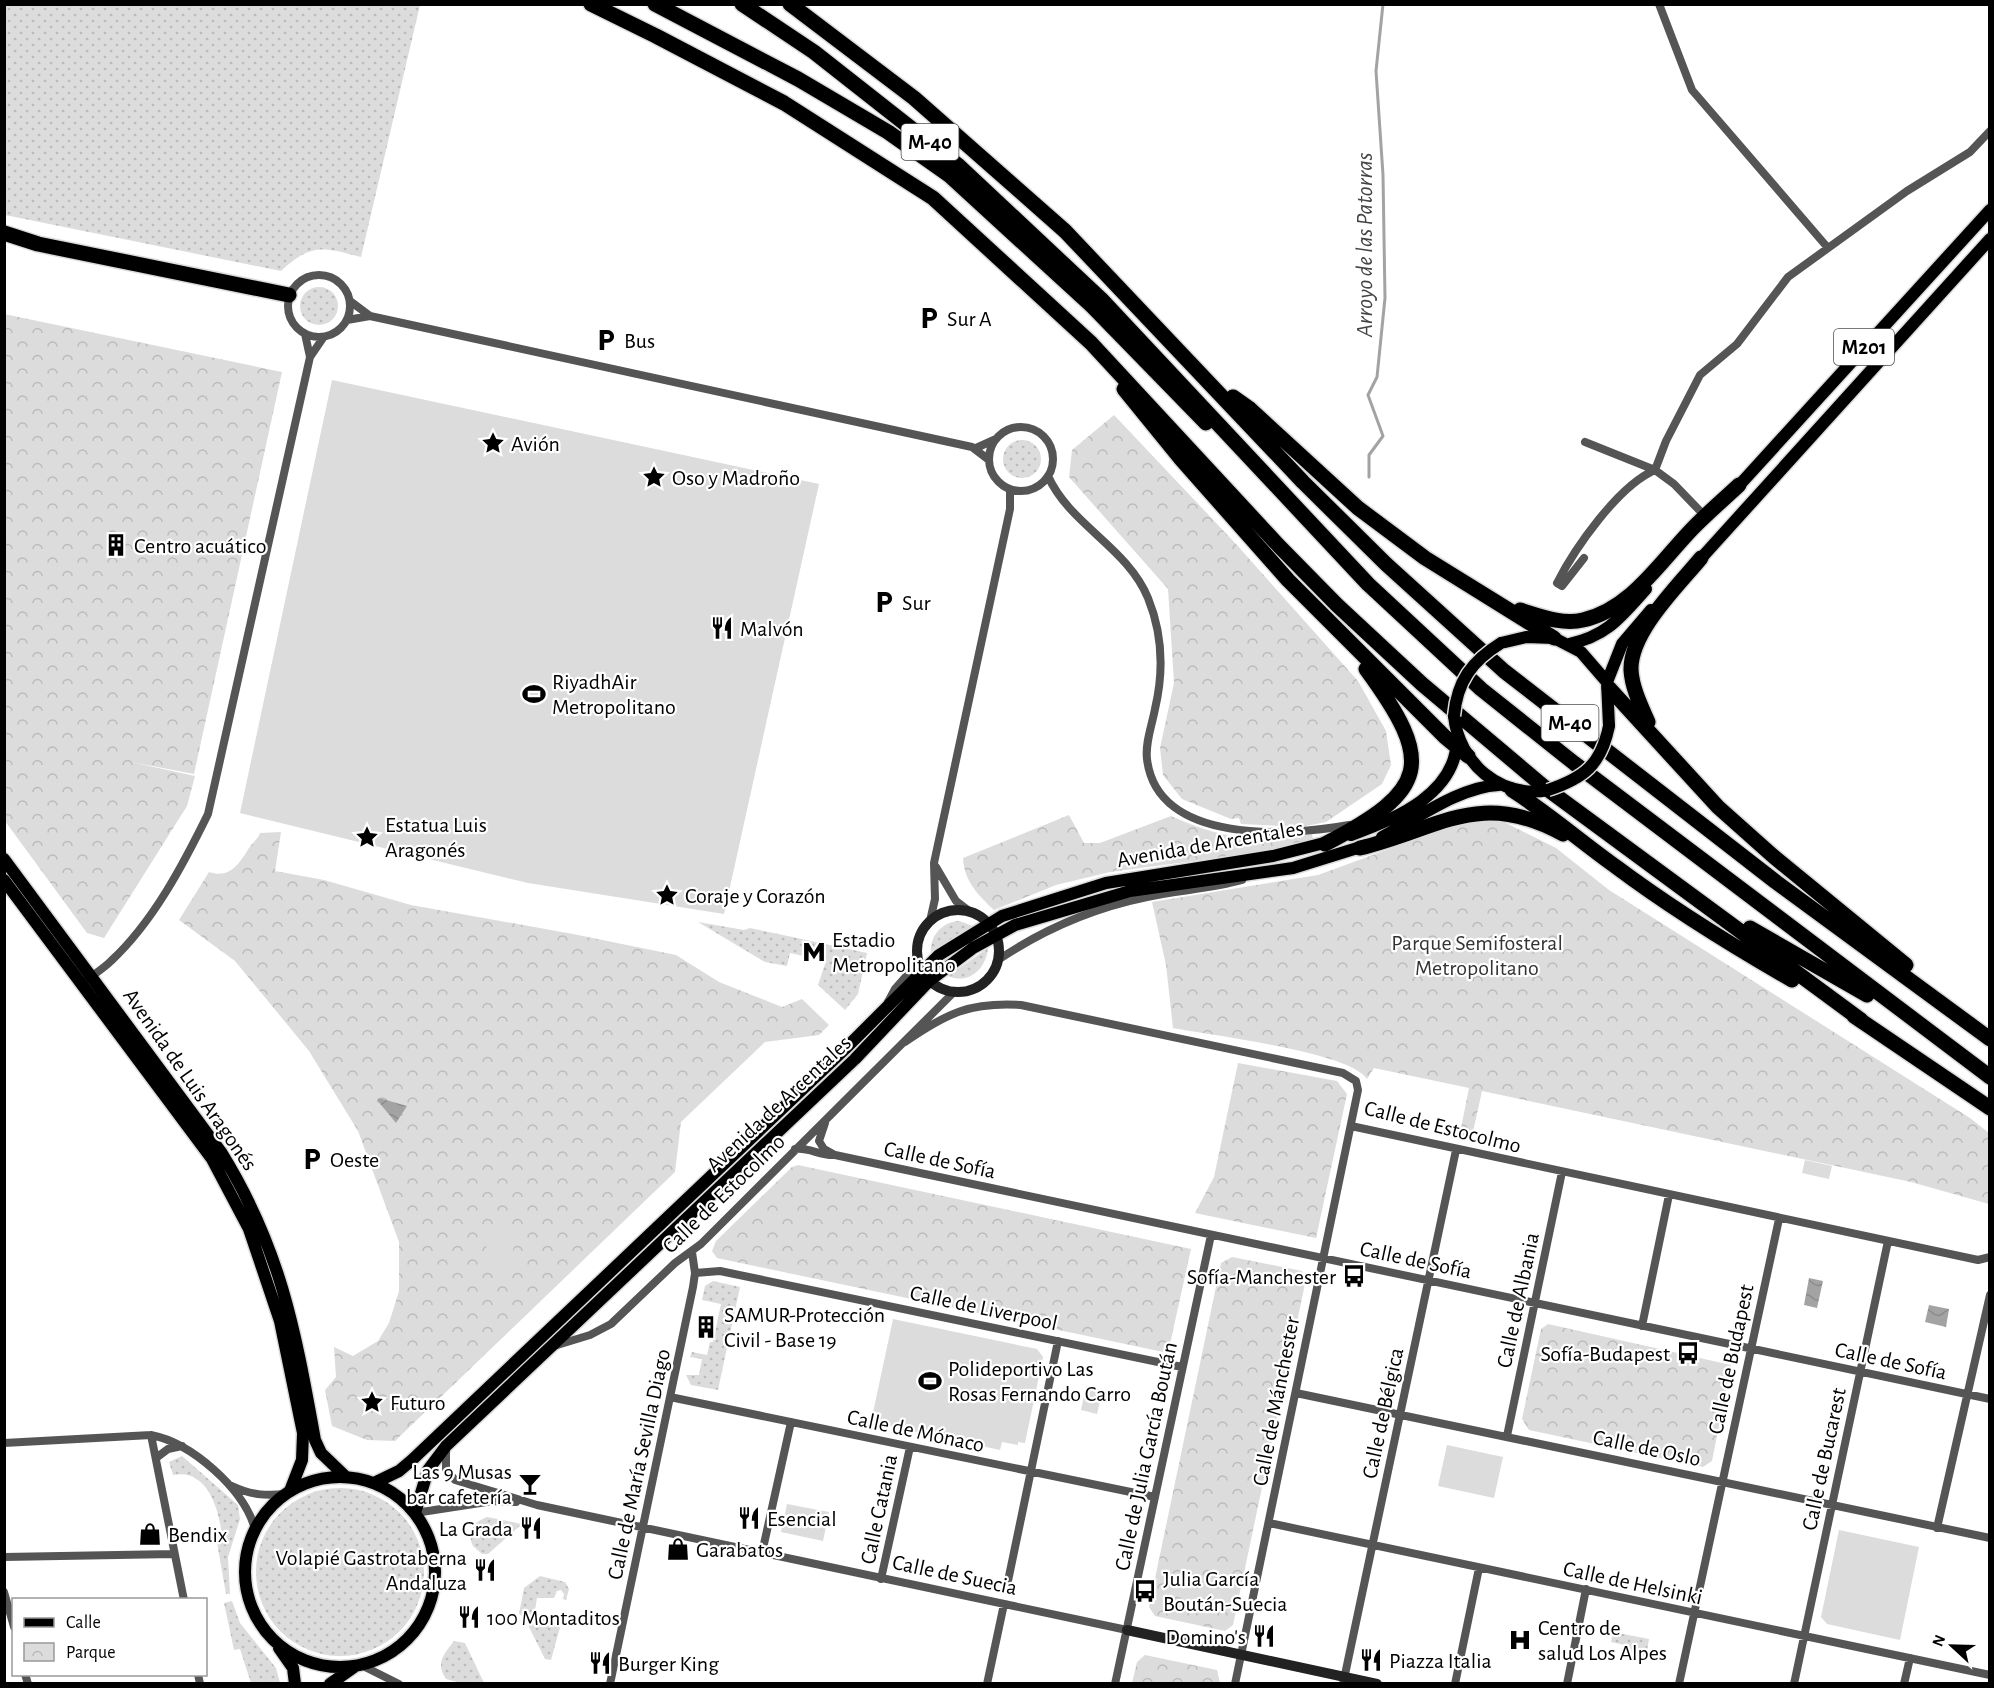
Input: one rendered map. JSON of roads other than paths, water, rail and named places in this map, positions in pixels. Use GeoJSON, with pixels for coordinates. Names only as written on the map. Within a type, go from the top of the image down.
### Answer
{"type":"FeatureCollection","features":[{"type":"Feature","properties":{"kind":"highway"},"geometry":{"type":"LineString","coordinates":[[591,4],[826,127],[933,198],[1091,343],[1287,555],[1422,684],[1543,786],[1861,1020],[1989,1108]]}},
{"type":"Feature","properties":{"kind":"highway"},"geometry":{"type":"LineString","coordinates":[[612,4],[656,36]]}},
{"type":"Feature","properties":{"kind":"highway"},"geometry":{"type":"LineString","coordinates":[[655,4],[798,79],[888,132],[949,176],[1092,306],[1170,388],[1294,508]]}},
{"type":"Feature","properties":{"kind":"highway","name":"M-40"},"geometry":{"type":"LineString","coordinates":[[742,4],[814,52],[959,166],[1101,299],[1233,438],[1294,508],[1368,584],[1481,688],[1574,763],[1989,1077]]}},
{"type":"Feature","properties":{"kind":"highway","name":"M-40"},"geometry":{"type":"LineString","coordinates":[[790,4],[914,98],[1040,208],[1377,556],[1504,671],[1776,882],[1989,1039]]}},
{"type":"Feature","properties":{"kind":"highway"},"geometry":{"type":"LineString","coordinates":[[4,233],[38,244],[290,295]]}},
{"type":"Feature","properties":{"kind":"highway"},"geometry":{"type":"LineString","coordinates":[[1091,343],[1141,413],[1288,580],[1341,635],[1457,745]]}},
{"type":"Feature","properties":{"kind":"highway"},"geometry":{"type":"LineString","coordinates":[[1209,381],[1250,409],[1358,508],[1425,558],[1554,638]]}},
{"type":"Feature","properties":{"kind":"highway"},"geometry":{"type":"LineString","coordinates":[[1502,605],[1546,618],[1570,622],[1590,618],[1608,609],[1640,586],[1695,526],[1739,485]]}},
{"type":"Feature","properties":{"kind":"highway"},"geometry":{"type":"LineString","coordinates":[[1653,734],[1634,689],[1632,661],[1641,636],[1649,623],[1701,558]]}},
{"type":"Feature","properties":{"kind":"highway"},"geometry":{"type":"LineString","coordinates":[[1325,844],[1366,823],[1389,805],[1403,788],[1410,773],[1413,753],[1408,734],[1396,710],[1341,635]]}},
{"type":"Feature","properties":{"kind":"highway"},"geometry":{"type":"LineString","coordinates":[[1608,685],[1726,814],[1773,856],[1906,965],[1968,1022]]}},
{"type":"Feature","properties":{"kind":"highway"},"geometry":{"type":"LineString","coordinates":[[1506,788],[1577,836],[1613,866]]}},
{"type":"Feature","properties":{"kind":"highway"},"geometry":{"type":"LineString","coordinates":[[1360,848],[1385,843],[1453,817],[1481,812],[1506,813],[1530,819],[1558,831],[1719,938],[1861,1020]]}},
{"type":"Feature","properties":{"kind":"highway"},"geometry":{"type":"LineString","coordinates":[[1685,891],[1921,1026]]}},
{"type":"Feature","properties":{"kind":"main road","name":"M201"},"geometry":{"type":"LineString","coordinates":[[1569,644],[1586,641],[1610,628],[1989,210]]}},
{"type":"Feature","properties":{"kind":"main road","name":"M201"},"geometry":{"type":"LineString","coordinates":[[1608,685],[1615,657],[1635,627],[1701,558],[1989,239]]}},
{"type":"Feature","properties":{"kind":"main road"},"geometry":{"type":"LineString","coordinates":[[1526,637],[1554,638],[1569,644],[1592,662],[1608,685],[1609,726],[1605,744],[1592,766],[1570,783],[1548,790],[1506,788],[1482,772],[1457,745],[1454,716],[1456,695],[1471,666],[1501,643],[1526,637]]}},
{"type":"Feature","properties":{"kind":"main road","name":"Avenida de Arcentales"},"geometry":{"type":"LineString","coordinates":[[374,1483],[399,1471],[412,1460],[923,972],[973,948],[1014,912],[1106,883],[1273,856],[1325,844],[1384,822],[1432,792],[1448,757],[1457,745]]}},
{"type":"Feature","properties":{"kind":"main road","name":"Avenida de Arcentales"},"geometry":{"type":"LineString","coordinates":[[993,930],[1130,891],[1265,873],[1317,862],[1360,848],[1468,792],[1485,786],[1506,788]]}},
{"type":"Feature","properties":{"kind":"main road","name":"Avenida de Luis Aragonés"},"geometry":{"type":"LineString","coordinates":[[4,858],[221,1152],[240,1183],[261,1224],[281,1280],[292,1318],[315,1440],[321,1453],[346,1477]]}},
{"type":"Feature","properties":{"kind":"main road","name":"Avenida de Luis Aragonés"},"geometry":{"type":"LineString","coordinates":[[4,880],[212,1159],[249,1229],[280,1321],[303,1433],[302,1460],[288,1493]]}},
{"type":"Feature","properties":{"kind":"main road","name":"Avenida de Arcentales"},"geometry":{"type":"LineString","coordinates":[[415,1513],[428,1470],[446,1446],[855,1059],[923,972]]}},
{"type":"Feature","properties":{"kind":"main road"},"geometry":{"type":"LineString","coordinates":[[295,1683],[293,1668],[254,1614],[246,1589],[246,1562],[255,1529],[269,1509],[288,1493],[322,1478],[346,1477],[374,1483],[397,1495],[415,1513],[429,1537],[434,1555],[435,1576],[429,1606],[417,1628],[400,1646],[377,1660],[358,1666],[330,1683]]}},
{"type":"Feature","properties":{"kind":"main road"},"geometry":{"type":"LineString","coordinates":[[273,1640],[298,1658],[312,1663],[327,1667],[358,1666]]}},
{"type":"Feature","properties":{"kind":"street"},"geometry":{"type":"LineString","coordinates":[[1659,4],[1692,90],[1828,248]]}},
{"type":"Feature","properties":{"kind":"street"},"geometry":{"type":"LineString","coordinates":[[1584,558],[1562,586],[1557,583],[1582,538],[1641,476],[1655,470],[1666,441],[1700,375],[1737,344],[1788,277],[1907,191],[1970,152],[1989,131]]}},
{"type":"Feature","properties":{"kind":"street"},"geometry":{"type":"LineString","coordinates":[[323,338],[305,334],[297,329],[288,313],[290,295],[302,279],[322,275],[341,283],[350,302],[370,316]]}},
{"type":"Feature","properties":{"kind":"street"},"geometry":{"type":"LineString","coordinates":[[347,320],[350,302]]}},
{"type":"Feature","properties":{"kind":"street"},"geometry":{"type":"LineString","coordinates":[[81,984],[112,961],[132,939],[188,854],[208,814],[310,357],[323,338],[333,334],[347,320],[370,316],[976,448],[989,460],[995,478],[1010,489],[1024,490],[1042,483],[1048,476],[1053,458],[1051,448],[1040,433],[1021,426],[1003,432],[996,439],[976,448]]}},
{"type":"Feature","properties":{"kind":"street"},"geometry":{"type":"LineString","coordinates":[[305,334],[310,357]]}},
{"type":"Feature","properties":{"kind":"street"},"geometry":{"type":"LineString","coordinates":[[989,460],[996,439]]}},
{"type":"Feature","properties":{"kind":"street"},"geometry":{"type":"LineString","coordinates":[[1585,442],[1655,470],[1674,484],[1701,512]]}},
{"type":"Feature","properties":{"kind":"street"},"geometry":{"type":"LineString","coordinates":[[1048,476],[1062,498],[1123,559],[1147,596],[1157,622],[1162,652],[1158,698],[1147,758],[1152,777],[1172,804],[1188,815],[1221,826],[1269,833],[1307,832],[1366,823]]}},
{"type":"Feature","properties":{"kind":"street"},"geometry":{"type":"LineString","coordinates":[[934,863],[956,901],[993,930],[998,960],[995,969],[982,984],[973,989],[954,992],[940,988],[923,972],[918,942],[930,921],[936,899],[934,863],[1010,509],[1010,489]]}},
{"type":"Feature","properties":{"kind":"street"},"geometry":{"type":"LineString","coordinates":[[1010,509],[1024,490]]}},
{"type":"Feature","properties":{"kind":"street","name":"Avenida de Arcentales"},"geometry":{"type":"LineString","coordinates":[[998,960],[1048,930],[1112,905],[1177,891],[1216,888],[1265,873]]}},
{"type":"Feature","properties":{"kind":"street"},"geometry":{"type":"LineString","coordinates":[[930,921],[948,911],[969,911]]}},
{"type":"Feature","properties":{"kind":"street","name":"Calle de Estocolmo"},"geometry":{"type":"LineString","coordinates":[[550,1347],[590,1335],[611,1324],[675,1263],[692,1252],[954,992]]}},
{"type":"Feature","properties":{"kind":"street","name":"Calle de Estocolmo"},"geometry":{"type":"LineString","coordinates":[[905,1042],[939,1020],[979,1005],[1021,1005],[1343,1073],[1356,1081],[1358,1090],[1351,1126],[1978,1260],[1989,1257]]}},
{"type":"Feature","properties":{"kind":"street"},"geometry":{"type":"LineString","coordinates":[[831,1114],[821,1130],[819,1141],[825,1149],[835,1155]]}},
{"type":"Feature","properties":{"kind":"street","name":"Calle de Mánchester"},"geometry":{"type":"LineString","coordinates":[[1235,1683],[1351,1126]]}},
{"type":"Feature","properties":{"kind":"street","name":"Calle de Sofía"},"geometry":{"type":"LineString","coordinates":[[795,1149],[803,1148],[823,1155],[835,1155],[1989,1399]]}},
{"type":"Feature","properties":{"kind":"street","name":"Calle de Bélgica"},"geometry":{"type":"LineString","coordinates":[[1344,1680],[1456,1150]]}},
{"type":"Feature","properties":{"kind":"street","name":"Calle de Albania"},"geometry":{"type":"LineString","coordinates":[[1507,1436],[1562,1172]]}},
{"type":"Feature","properties":{"kind":"street"},"geometry":{"type":"LineString","coordinates":[[1642,1326],[1669,1195]]}},
{"type":"Feature","properties":{"kind":"street","name":"Calle de Budapest"},"geometry":{"type":"LineString","coordinates":[[1679,1683],[1779,1219]]}},
{"type":"Feature","properties":{"kind":"street","name":"Calle de Julia García Boután"},"geometry":{"type":"LineString","coordinates":[[1115,1683],[1211,1235]]}},
{"type":"Feature","properties":{"kind":"street","name":"Calle de Bucarest"},"geometry":{"type":"LineString","coordinates":[[1794,1683],[1888,1241]]}},
{"type":"Feature","properties":{"kind":"street","name":"Calle de María Sevilla Diago"},"geometry":{"type":"LineString","coordinates":[[610,1683],[695,1273],[692,1252]]}},
{"type":"Feature","properties":{"kind":"street","name":"Calle de Liverpool"},"geometry":{"type":"LineString","coordinates":[[675,1263],[684,1264],[695,1273],[720,1271],[1182,1367]]}},
{"type":"Feature","properties":{"kind":"street"},"geometry":{"type":"LineString","coordinates":[[1937,1528],[1989,1295]]}},
{"type":"Feature","properties":{"kind":"street"},"geometry":{"type":"LineString","coordinates":[[1008,1581],[1058,1341]]}},
{"type":"Feature","properties":{"kind":"street","name":"Calle de Oslo"},"geometry":{"type":"LineString","coordinates":[[1296,1393],[1989,1538]]}},
{"type":"Feature","properties":{"kind":"street","name":"Calle de Mónaco"},"geometry":{"type":"LineString","coordinates":[[670,1397],[1155,1497]]}},
{"type":"Feature","properties":{"kind":"street"},"geometry":{"type":"LineString","coordinates":[[762,1553],[790,1422]]}},
{"type":"Feature","properties":{"kind":"street"},"geometry":{"type":"LineString","coordinates":[[151,1435],[184,1598]]}},
{"type":"Feature","properties":{"kind":"street"},"geometry":{"type":"LineString","coordinates":[[4,1443],[151,1435],[170,1439],[229,1484],[249,1509],[255,1529]]}},
{"type":"Feature","properties":{"kind":"street"},"geometry":{"type":"LineString","coordinates":[[156,1458],[168,1449],[182,1446]]}},
{"type":"Feature","properties":{"kind":"street","name":"Calle de Suecia"},"geometry":{"type":"LineString","coordinates":[[446,1446],[446,1469],[455,1480],[527,1502],[643,1529],[1241,1654],[1344,1680],[1377,1683]]}},
{"type":"Feature","properties":{"kind":"street","name":"Calle Catania"},"geometry":{"type":"LineString","coordinates":[[881,1579],[910,1447]]}},
{"type":"Feature","properties":{"kind":"street"},"geometry":{"type":"LineString","coordinates":[[229,1484],[250,1494],[266,1496],[288,1493]]}},
{"type":"Feature","properties":{"kind":"street","name":"Calle de Suecia"},"geometry":{"type":"LineString","coordinates":[[415,1513],[493,1502],[527,1502]]}},
{"type":"Feature","properties":{"kind":"street","name":"Calle de Helsinki"},"geometry":{"type":"LineString","coordinates":[[1269,1523],[1989,1676]]}},
{"type":"Feature","properties":{"kind":"street"},"geometry":{"type":"LineString","coordinates":[[4,1557],[174,1554]]}},
{"type":"Feature","properties":{"kind":"street"},"geometry":{"type":"LineString","coordinates":[[1455,1683],[1479,1568]]}},
{"type":"Feature","properties":{"kind":"street"},"geometry":{"type":"LineString","coordinates":[[1567,1683],[1586,1589]]}},
{"type":"Feature","properties":{"kind":"street"},"geometry":{"type":"LineString","coordinates":[[4,1592],[12,1621]]}},
{"type":"Feature","properties":{"kind":"street"},"geometry":{"type":"LineString","coordinates":[[987,1683],[1004,1604]]}},
{"type":"Feature","properties":{"kind":"street"},"geometry":{"type":"LineString","coordinates":[[1905,1683],[1910,1658]]}},
{"type":"Feature","properties":{"kind":"street"},"geometry":{"type":"LineString","coordinates":[[358,1666],[399,1683]]}},
{"type":"Feature","properties":{"kind":"water"},"geometry":{"type":"Polygon","coordinates":[[[379,1098],[407,1106],[396,1123],[377,1100],[379,1098]]]}},
{"type":"Feature","properties":{"kind":"water"},"geometry":{"type":"Polygon","coordinates":[[[1809,1278],[1823,1281],[1817,1308],[1804,1305],[1809,1278]]]}},
{"type":"Feature","properties":{"kind":"water"},"geometry":{"type":"Polygon","coordinates":[[[1929,1305],[1949,1309],[1946,1327],[1925,1322],[1929,1305]]]}},
{"type":"Feature","properties":{"kind":"waterway","name":"Arroyo de las Patorras"},"geometry":{"type":"LineString","coordinates":[[1369,477],[1369,455],[1383,436],[1368,395],[1377,377],[1385,298],[1383,175],[1376,71],[1383,4]]}},
{"type":"Feature","properties":{"kind":"place","name":"Sur A"},"geometry":{"type":"Point","coordinates":[929,318]}},
{"type":"Feature","properties":{"kind":"place","name":"Bus"},"geometry":{"type":"Point","coordinates":[606,340]}},
{"type":"Feature","properties":{"kind":"place","name":"Avión"},"geometry":{"type":"Point","coordinates":[493,443]}},
{"type":"Feature","properties":{"kind":"place","name":"Oso y Madroño"},"geometry":{"type":"Point","coordinates":[654,477]}},
{"type":"Feature","properties":{"kind":"place","name":"Centro acuático"},"geometry":{"type":"Point","coordinates":[116,545]}},
{"type":"Feature","properties":{"kind":"place","name":"Sur"},"geometry":{"type":"Point","coordinates":[884,602]}},
{"type":"Feature","properties":{"kind":"place","name":"Malvón"},"geometry":{"type":"Point","coordinates":[722,628]}},
{"type":"Feature","properties":{"kind":"place","name":"RiyadhAir Metropolitano"},"geometry":{"type":"Point","coordinates":[534,694]}},
{"type":"Feature","properties":{"kind":"place","name":"Estatua Luis Aragonés"},"geometry":{"type":"Point","coordinates":[367,837]}},
{"type":"Feature","properties":{"kind":"place","name":"Coraje y Corazón"},"geometry":{"type":"Point","coordinates":[667,895]}},
{"type":"Feature","properties":{"kind":"place","name":"Estadio Metropolitano"},"geometry":{"type":"Point","coordinates":[814,952]}},
{"type":"Feature","properties":{"kind":"place","name":"Oeste"},"geometry":{"type":"Point","coordinates":[312,1159]}},
{"type":"Feature","properties":{"kind":"place","name":"Sofía-Manchester"},"geometry":{"type":"Point","coordinates":[1354,1276]}},
{"type":"Feature","properties":{"kind":"place","name":"SAMUR-Protección Civil - Base 19"},"geometry":{"type":"Point","coordinates":[706,1327]}},
{"type":"Feature","properties":{"kind":"place","name":"Sofía-Budapest"},"geometry":{"type":"Point","coordinates":[1688,1353]}},
{"type":"Feature","properties":{"kind":"place","name":"Polideportivo Las Rosas Fernando Carro"},"geometry":{"type":"Point","coordinates":[930,1381]}},
{"type":"Feature","properties":{"kind":"place","name":"Futuro"},"geometry":{"type":"Point","coordinates":[372,1402]}},
{"type":"Feature","properties":{"kind":"place","name":"Las 9 Musas bar cafetería"},"geometry":{"type":"Point","coordinates":[530,1484]}},
{"type":"Feature","properties":{"kind":"place","name":"Esencial"},"geometry":{"type":"Point","coordinates":[749,1518]}},
{"type":"Feature","properties":{"kind":"place","name":"La Grada"},"geometry":{"type":"Point","coordinates":[531,1528]}},
{"type":"Feature","properties":{"kind":"place","name":"Bendix"},"geometry":{"type":"Point","coordinates":[150,1534]}},
{"type":"Feature","properties":{"kind":"place","name":"Garabatos"},"geometry":{"type":"Point","coordinates":[678,1549]}},
{"type":"Feature","properties":{"kind":"place","name":"Volapié Gastrotaberna Andaluza"},"geometry":{"type":"Point","coordinates":[485,1570]}},
{"type":"Feature","properties":{"kind":"place","name":"Julia García Boután-Suecia"},"geometry":{"type":"Point","coordinates":[1145,1591]}},
{"type":"Feature","properties":{"kind":"place","name":"100 Montaditos"},"geometry":{"type":"Point","coordinates":[469,1617]}},
{"type":"Feature","properties":{"kind":"place","name":"Domino's"},"geometry":{"type":"Point","coordinates":[1264,1636]}},
{"type":"Feature","properties":{"kind":"place","name":"Centro de salud Los Alpes"},"geometry":{"type":"Point","coordinates":[1520,1640]}},
{"type":"Feature","properties":{"kind":"place","name":"Piazza Italia"},"geometry":{"type":"Point","coordinates":[1371,1660]}},
{"type":"Feature","properties":{"kind":"place","name":"Burger King"},"geometry":{"type":"Point","coordinates":[600,1663]}},
{"type":"Feature","properties":{"kind":"park label","name":"Parque Semifosteral Metropolitano"},"geometry":{"type":"Point","coordinates":[1477,954]}}]}
